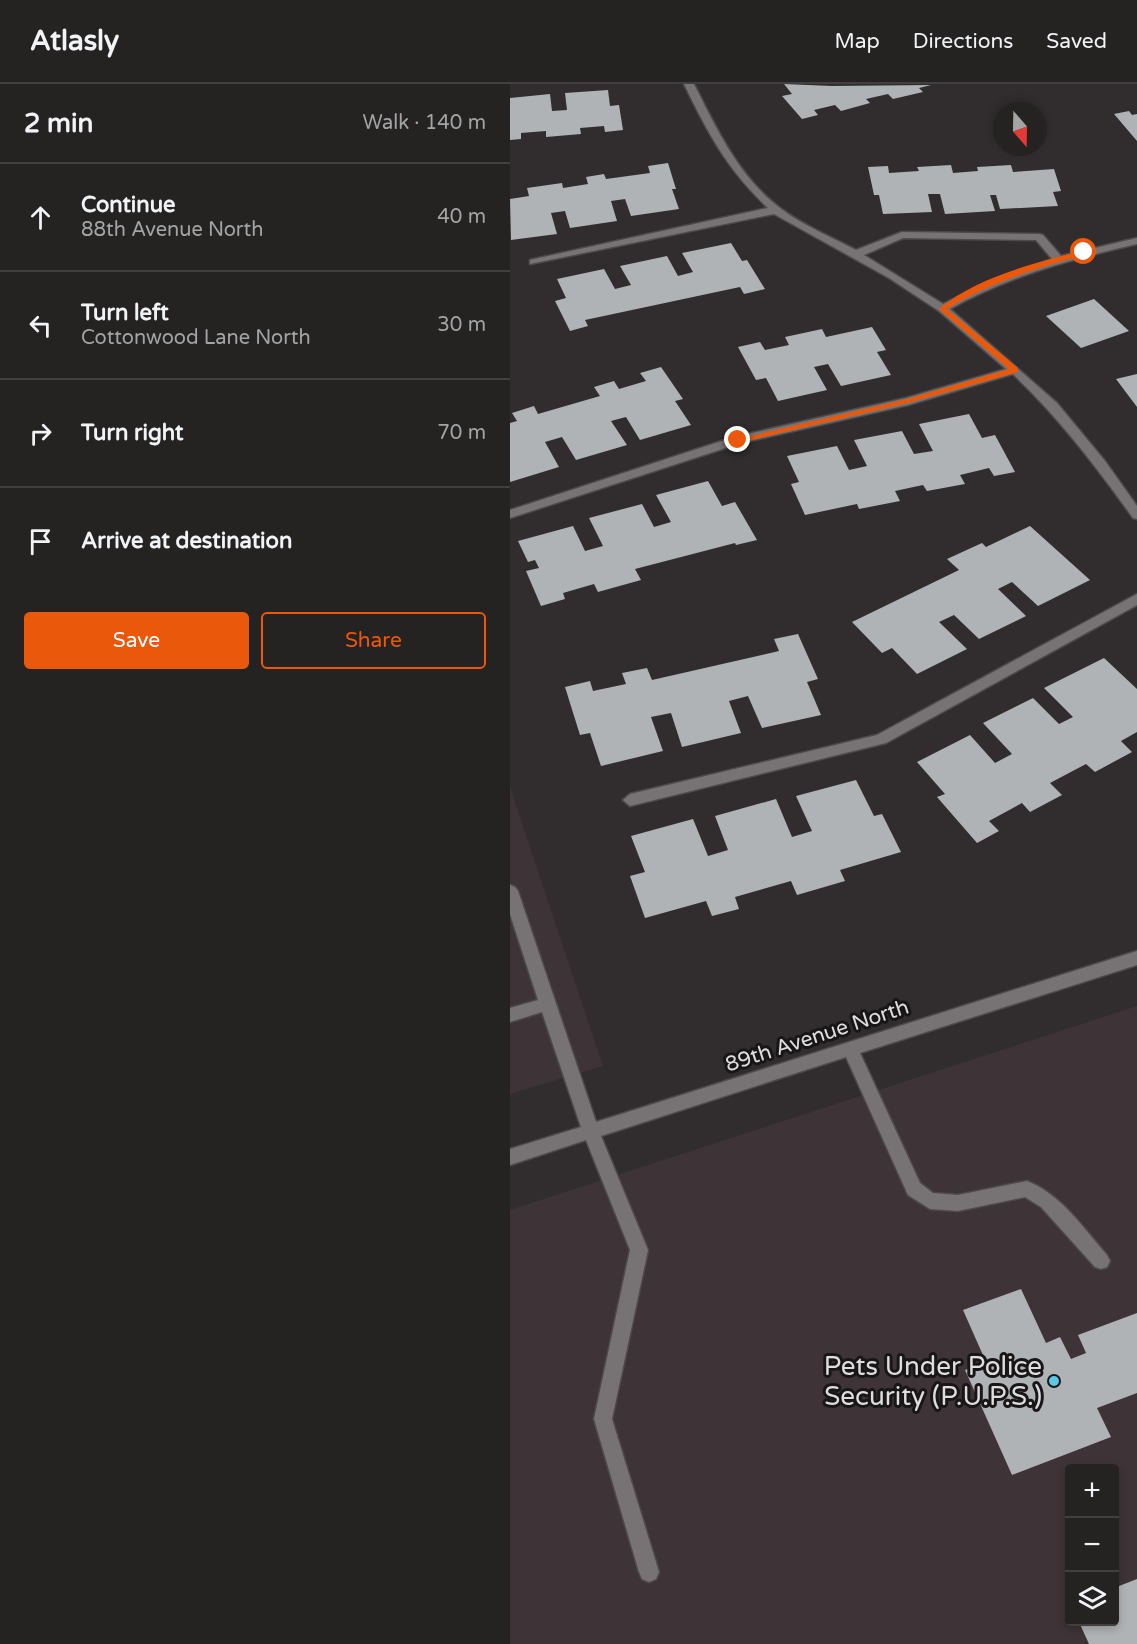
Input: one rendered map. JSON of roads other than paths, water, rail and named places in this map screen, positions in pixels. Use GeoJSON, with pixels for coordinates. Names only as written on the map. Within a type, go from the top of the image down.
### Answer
{"type":"FeatureCollection","features":[{"type":"Feature","properties":{"kind":"street"},"geometry":{"type":"LineString","coordinates":[[689,84],[717,141],[750,185],[776,210],[943,309],[1015,370],[1053,406],[1101,464],[1137,515]]}},
{"type":"Feature","properties":{"kind":"street"},"geometry":{"type":"LineString","coordinates":[[534,262],[776,210]]}},
{"type":"Feature","properties":{"kind":"street"},"geometry":{"type":"LineString","coordinates":[[854,255],[902,235],[1039,237],[1058,259]]}},
{"type":"Feature","properties":{"kind":"street"},"geometry":{"type":"LineString","coordinates":[[943,309],[974,290],[1016,272],[1058,259],[1137,240]]}},
{"type":"Feature","properties":{"kind":"street"},"geometry":{"type":"LineString","coordinates":[[510,514],[738,440],[908,401],[1015,370]]}},
{"type":"Feature","properties":{"kind":"street"},"geometry":{"type":"LineString","coordinates":[[630,800],[881,739],[1137,599]]}},
{"type":"Feature","properties":{"kind":"street"},"geometry":{"type":"LineString","coordinates":[[510,891],[591,1131],[639,1250],[603,1419],[650,1572]]}},
{"type":"Feature","properties":{"kind":"street","name":"89th Avenue North"},"geometry":{"type":"LineString","coordinates":[[510,1157],[1137,958]]}},
{"type":"Feature","properties":{"kind":"street"},"geometry":{"type":"LineString","coordinates":[[510,1015],[547,1004]]}},
{"type":"Feature","properties":{"kind":"street"},"geometry":{"type":"LineString","coordinates":[[850,1049],[914,1189],[930,1201],[958,1203],[1027,1189],[1047,1201],[1101,1261]]}},
{"type":"Feature","properties":{"kind":"place","name":"Pets Under Police Security (P.U.P.S.)"},"geometry":{"type":"Point","coordinates":[1054,1381]}}]}
